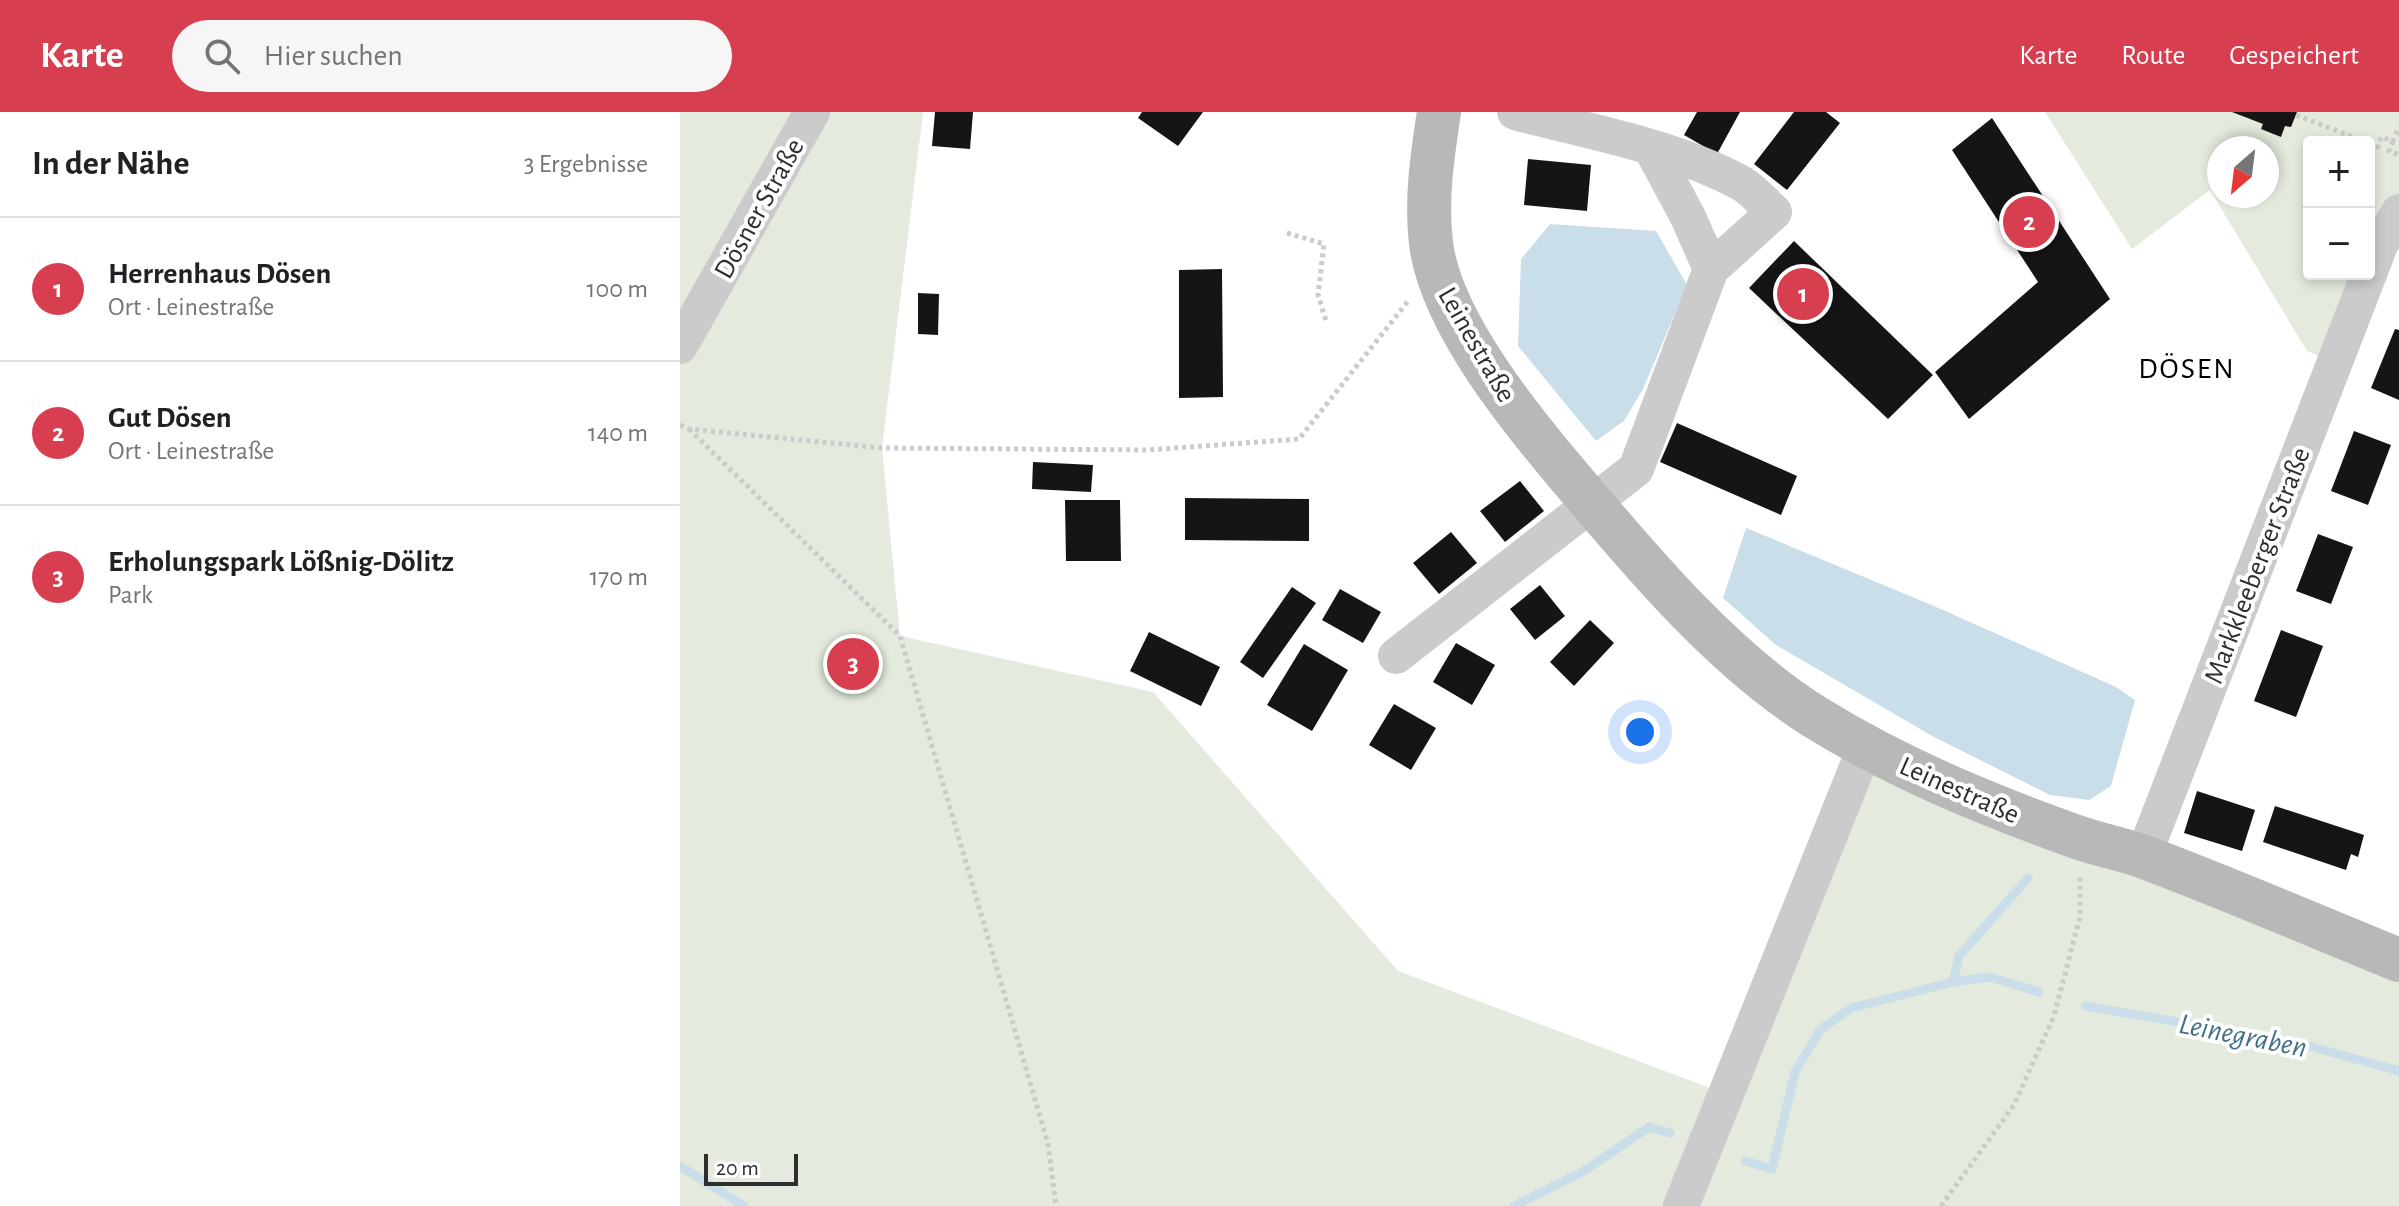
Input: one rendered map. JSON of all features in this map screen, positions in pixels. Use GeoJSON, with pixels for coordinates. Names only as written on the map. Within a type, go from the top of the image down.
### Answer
{"type":"FeatureCollection","features":[{"type":"Feature","properties":{"kind":"main road","name":"Leinestraße"},"geometry":{"type":"LineString","coordinates":[[1439,112],[1430,168],[1432,251],[1459,321],[1499,387],[1592,504],[1726,649],[1814,716],[1960,793],[2079,838],[2143,857],[2399,960]]}},
{"type":"Feature","properties":{"kind":"street","name":"Dösner Straße"},"geometry":{"type":"LineString","coordinates":[[680,346],[812,112]]}},
{"type":"Feature","properties":{"kind":"street"},"geometry":{"type":"LineString","coordinates":[[1396,656],[1636,469],[1711,269],[1774,212],[1744,185],[1705,167],[1651,148],[1515,112]]}},
{"type":"Feature","properties":{"kind":"street"},"geometry":{"type":"LineString","coordinates":[[1651,148],[1688,217],[1711,269]]}},
{"type":"Feature","properties":{"kind":"street","name":"Markkleeberger Straße"},"geometry":{"type":"LineString","coordinates":[[2375,258],[2399,212]]}},
{"type":"Feature","properties":{"kind":"street","name":"Markkleeberger Straße"},"geometry":{"type":"LineString","coordinates":[[2143,857],[2367,280]]}},
{"type":"Feature","properties":{"kind":"street"},"geometry":{"type":"LineString","coordinates":[[1681,1206],[1866,745]]}},
{"type":"Feature","properties":{"kind":"path"},"geometry":{"type":"LineString","coordinates":[[2296,115],[2306,115],[2352,136]]}},
{"type":"Feature","properties":{"kind":"path"},"geometry":{"type":"LineString","coordinates":[[2399,127],[2389,151],[2399,155]]}},
{"type":"Feature","properties":{"kind":"path"},"geometry":{"type":"LineString","coordinates":[[2375,146],[2378,147],[2381,137],[2393,141]]}},
{"type":"Feature","properties":{"kind":"path"},"geometry":{"type":"LineString","coordinates":[[1287,233],[1324,244],[1318,295],[1326,321]]}},
{"type":"Feature","properties":{"kind":"path"},"geometry":{"type":"LineString","coordinates":[[680,425],[689,429],[882,448],[1148,450],[1299,439],[1406,303],[1440,278]]}},
{"type":"Feature","properties":{"kind":"path"},"geometry":{"type":"LineString","coordinates":[[689,429],[900,636],[1048,1144],[1056,1206]]}},
{"type":"Feature","properties":{"kind":"path"},"geometry":{"type":"LineString","coordinates":[[1941,1206],[2014,1105],[2054,1016],[2080,917],[2079,838]]}},
{"type":"Feature","properties":{"kind":"shaded area"},"geometry":{"type":"Polygon","coordinates":[[[680,112],[923,112],[882,448],[900,636],[1153,692],[1398,971],[1726,1094],[1866,745],[2399,960],[2399,1206],[680,1206],[680,112]]]}},
{"type":"Feature","properties":{"kind":"shaded area"},"geometry":{"type":"Polygon","coordinates":[[[2045,112],[2399,112],[2399,212],[2375,262],[2375,136],[2303,136],[2303,280],[2367,280],[2335,362],[2307,351],[2221,208],[2279,208],[2279,136],[2207,136],[2207,192],[2132,249],[2045,112]]]}},
{"type":"Feature","properties":{"kind":"water"},"geometry":{"type":"Polygon","coordinates":[[[1550,224],[1656,231],[1687,285],[1643,389],[1624,421],[1596,441],[1518,346],[1521,259],[1550,224]]]}},
{"type":"Feature","properties":{"kind":"water"},"geometry":{"type":"Polygon","coordinates":[[[1746,528],[1934,606],[2116,687],[2135,700],[2111,786],[2089,800],[2050,795],[1934,737],[1776,645],[1723,598],[1746,528]]]}},
{"type":"Feature","properties":{"kind":"building"},"geometry":{"type":"Polygon","coordinates":[[[935,112],[973,112],[970,149],[932,146],[935,112]]]}},
{"type":"Feature","properties":{"kind":"building"},"geometry":{"type":"Polygon","coordinates":[[[1142,112],[1203,112],[1178,146],[1138,118],[1142,112]]]}},
{"type":"Feature","properties":{"kind":"building"},"geometry":{"type":"Polygon","coordinates":[[[1697,112],[1740,112],[1717,154],[1684,135],[1697,112]]]}},
{"type":"Feature","properties":{"kind":"building"},"geometry":{"type":"Polygon","coordinates":[[[1794,112],[1826,112],[1840,123],[1787,190],[1754,164],[1794,112]]]}},
{"type":"Feature","properties":{"kind":"building"},"geometry":{"type":"Polygon","coordinates":[[[2232,112],[2297,112],[2291,127],[2285,126],[2281,137],[2261,129],[2263,124],[2232,112]]]}},
{"type":"Feature","properties":{"kind":"building"},"geometry":{"type":"Polygon","coordinates":[[[1992,118],[2110,299],[1969,419],[1935,372],[2038,282],[1952,150],[1992,118]]]}},
{"type":"Feature","properties":{"kind":"building"},"geometry":{"type":"Polygon","coordinates":[[[1528,159],[1591,165],[1587,211],[1524,205],[1528,159]]]}},
{"type":"Feature","properties":{"kind":"building"},"geometry":{"type":"Polygon","coordinates":[[[1794,241],[1933,375],[1888,419],[1749,288],[1794,241]]]}},
{"type":"Feature","properties":{"kind":"building"},"geometry":{"type":"Polygon","coordinates":[[[1222,269],[1223,397],[1179,398],[1179,270],[1222,269]]]}},
{"type":"Feature","properties":{"kind":"building"},"geometry":{"type":"Polygon","coordinates":[[[918,293],[939,294],[938,335],[918,334],[918,293]]]}},
{"type":"Feature","properties":{"kind":"building"},"geometry":{"type":"Polygon","coordinates":[[[2395,329],[2399,330],[2399,400],[2371,388],[2395,329]]]}},
{"type":"Feature","properties":{"kind":"building"},"geometry":{"type":"Polygon","coordinates":[[[1677,423],[1797,476],[1781,515],[1660,462],[1677,423]]]}},
{"type":"Feature","properties":{"kind":"building"},"geometry":{"type":"Polygon","coordinates":[[[2354,431],[2391,445],[2368,505],[2331,491],[2354,431]]]}},
{"type":"Feature","properties":{"kind":"building"},"geometry":{"type":"Polygon","coordinates":[[[1033,462],[1093,465],[1091,492],[1032,489],[1033,462]]]}},
{"type":"Feature","properties":{"kind":"building"},"geometry":{"type":"Polygon","coordinates":[[[1520,481],[1544,511],[1505,542],[1480,511],[1520,481]]]}},
{"type":"Feature","properties":{"kind":"building"},"geometry":{"type":"Polygon","coordinates":[[[1185,498],[1309,499],[1309,541],[1185,540],[1185,498]]]}},
{"type":"Feature","properties":{"kind":"building"},"geometry":{"type":"Polygon","coordinates":[[[1065,500],[1120,500],[1121,561],[1066,561],[1065,500]]]}},
{"type":"Feature","properties":{"kind":"building"},"geometry":{"type":"Polygon","coordinates":[[[1451,532],[1477,563],[1439,594],[1413,563],[1451,532]]]}},
{"type":"Feature","properties":{"kind":"building"},"geometry":{"type":"Polygon","coordinates":[[[2318,534],[2353,547],[2331,604],[2296,591],[2318,534]]]}},
{"type":"Feature","properties":{"kind":"building"},"geometry":{"type":"Polygon","coordinates":[[[1540,585],[1565,616],[1535,640],[1510,609],[1540,585]]]}},
{"type":"Feature","properties":{"kind":"building"},"geometry":{"type":"Polygon","coordinates":[[[1292,587],[1316,603],[1263,678],[1240,662],[1292,587]]]}},
{"type":"Feature","properties":{"kind":"building"},"geometry":{"type":"Polygon","coordinates":[[[1340,589],[1381,612],[1363,643],[1322,620],[1340,589]]]}},
{"type":"Feature","properties":{"kind":"building"},"geometry":{"type":"Polygon","coordinates":[[[1590,620],[1614,643],[1574,686],[1550,662],[1590,620]]]}},
{"type":"Feature","properties":{"kind":"building"},"geometry":{"type":"Polygon","coordinates":[[[2281,630],[2323,646],[2296,717],[2254,701],[2281,630]]]}},
{"type":"Feature","properties":{"kind":"building"},"geometry":{"type":"Polygon","coordinates":[[[1149,632],[1220,667],[1201,706],[1130,671],[1149,632]]]}},
{"type":"Feature","properties":{"kind":"building"},"geometry":{"type":"Polygon","coordinates":[[[1456,643],[1495,665],[1472,705],[1433,682],[1456,643]]]}},
{"type":"Feature","properties":{"kind":"building"},"geometry":{"type":"Polygon","coordinates":[[[1304,644],[1348,670],[1312,731],[1267,705],[1304,644]]]}},
{"type":"Feature","properties":{"kind":"building"},"geometry":{"type":"Polygon","coordinates":[[[1394,704],[1436,728],[1411,770],[1369,745],[1394,704]]]}},
{"type":"Feature","properties":{"kind":"building"},"geometry":{"type":"Polygon","coordinates":[[[2197,791],[2255,810],[2242,851],[2184,833],[2197,791]]]}},
{"type":"Feature","properties":{"kind":"building"},"geometry":{"type":"Polygon","coordinates":[[[2275,806],[2364,835],[2358,857],[2351,854],[2346,870],[2263,842],[2275,806]]]}},
{"type":"Feature","properties":{"kind":"waterway"},"geometry":{"type":"LineString","coordinates":[[1953,982],[1959,956],[2028,878]]}},
{"type":"Feature","properties":{"kind":"waterway","name":"Leinegraben"},"geometry":{"type":"LineString","coordinates":[[1745,1161],[1772,1169],[1795,1072],[1820,1030],[1851,1008],[1953,982],[1990,977],[2039,992]]}},
{"type":"Feature","properties":{"kind":"waterway","name":"Leinegraben"},"geometry":{"type":"LineString","coordinates":[[2086,1006],[2298,1043],[2399,1071]]}},
{"type":"Feature","properties":{"kind":"waterway","name":"Leinegraben"},"geometry":{"type":"LineString","coordinates":[[1514,1206],[1584,1171],[1649,1127],[1670,1133]]}},
{"type":"Feature","properties":{"kind":"waterway","name":"Leinegraben"},"geometry":{"type":"LineString","coordinates":[[680,1166],[744,1206]]}},
{"type":"Feature","properties":{"kind":"place","name":"Gut Dösen"},"geometry":{"type":"Point","coordinates":[2029,222]}},
{"type":"Feature","properties":{"kind":"place","name":"Herrenhaus Dösen"},"geometry":{"type":"Point","coordinates":[1803,294]}},
{"type":"Feature","properties":{"kind":"place","name":"Erholungspark Lößnig-Dölitz"},"geometry":{"type":"Point","coordinates":[853,664]}},
{"type":"Feature","properties":{"kind":"district","name":"DÖSEN"},"geometry":{"type":"Point","coordinates":[2187,368]}}]}
